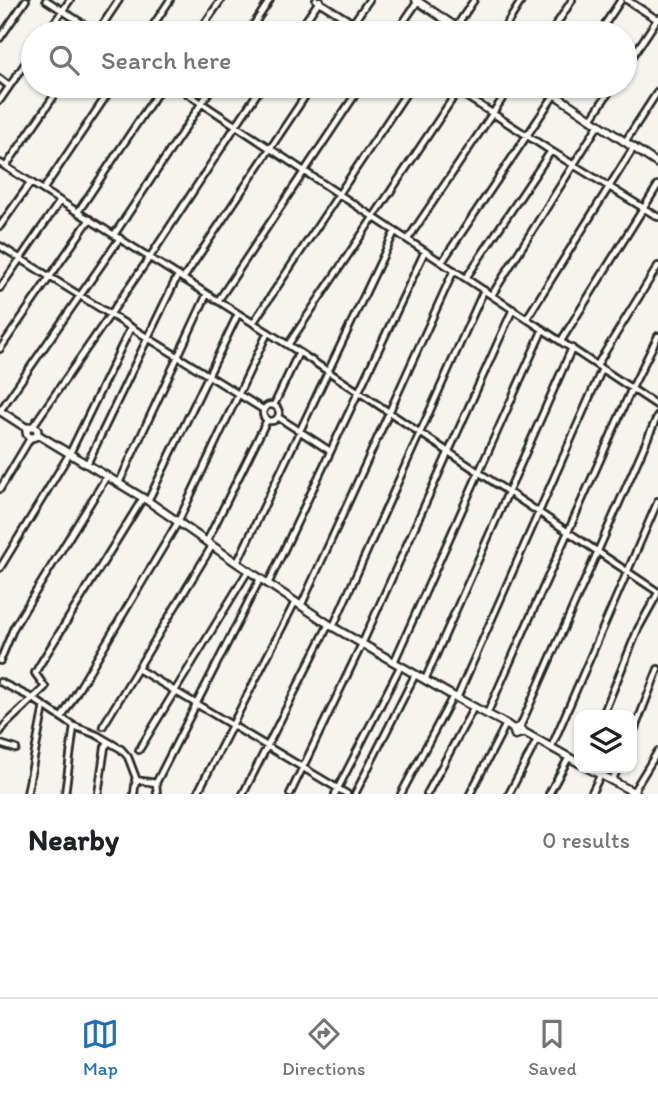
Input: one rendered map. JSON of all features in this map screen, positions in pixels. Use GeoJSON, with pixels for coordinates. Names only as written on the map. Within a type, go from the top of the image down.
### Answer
{"type":"FeatureCollection","features":[{"type":"Feature","properties":{"kind":"main road"},"geometry":{"type":"LineString","coordinates":[[420,1],[447,21]]}},
{"type":"Feature","properties":{"kind":"main road"},"geometry":{"type":"LineString","coordinates":[[561,98],[658,164]]}},
{"type":"Feature","properties":{"kind":"main road"},"geometry":{"type":"LineString","coordinates":[[0,411],[37,430],[34,435],[146,500],[237,564],[362,644],[574,760]]}},
{"type":"Feature","properties":{"kind":"main road"},"geometry":{"type":"LineString","coordinates":[[597,773],[634,793]]}},
{"type":"Feature","properties":{"kind":"street"},"geometry":{"type":"LineString","coordinates":[[0,38],[26,0]]}},
{"type":"Feature","properties":{"kind":"street"},"geometry":{"type":"LineString","coordinates":[[46,0],[79,21]]}},
{"type":"Feature","properties":{"kind":"street"},"geometry":{"type":"LineString","coordinates":[[55,21],[70,0]]}},
{"type":"Feature","properties":{"kind":"street"},"geometry":{"type":"LineString","coordinates":[[105,21],[119,0]]}},
{"type":"Feature","properties":{"kind":"street"},"geometry":{"type":"LineString","coordinates":[[156,21],[170,0]]}},
{"type":"Feature","properties":{"kind":"street"},"geometry":{"type":"LineString","coordinates":[[206,21],[221,0]]}},
{"type":"Feature","properties":{"kind":"street"},"geometry":{"type":"LineString","coordinates":[[256,21],[270,0]]}},
{"type":"Feature","properties":{"kind":"street"},"geometry":{"type":"LineString","coordinates":[[354,21],[369,0]]}},
{"type":"Feature","properties":{"kind":"street"},"geometry":{"type":"LineString","coordinates":[[458,21],[474,0]]}},
{"type":"Feature","properties":{"kind":"street"},"geometry":{"type":"LineString","coordinates":[[508,21],[522,0]]}},
{"type":"Feature","properties":{"kind":"street"},"geometry":{"type":"LineString","coordinates":[[559,21],[572,0]]}},
{"type":"Feature","properties":{"kind":"street"},"geometry":{"type":"LineString","coordinates":[[608,21],[621,0]]}},
{"type":"Feature","properties":{"kind":"street"},"geometry":{"type":"LineString","coordinates":[[627,0],[658,19],[637,50]]}},
{"type":"Feature","properties":{"kind":"street"},"geometry":{"type":"LineString","coordinates":[[306,21],[318,1],[348,21]]}},
{"type":"Feature","properties":{"kind":"street"},"geometry":{"type":"LineString","coordinates":[[405,21],[420,1]]}},
{"type":"Feature","properties":{"kind":"street"},"geometry":{"type":"LineString","coordinates":[[0,100],[21,69]]}},
{"type":"Feature","properties":{"kind":"street"},"geometry":{"type":"LineString","coordinates":[[0,79],[9,86]]}},
{"type":"Feature","properties":{"kind":"street"},"geometry":{"type":"LineString","coordinates":[[625,142],[658,91]]}},
{"type":"Feature","properties":{"kind":"street"},"geometry":{"type":"LineString","coordinates":[[6,166],[53,98]]}},
{"type":"Feature","properties":{"kind":"street"},"geometry":{"type":"LineString","coordinates":[[43,190],[105,98]]}},
{"type":"Feature","properties":{"kind":"street"},"geometry":{"type":"LineString","coordinates":[[78,212],[154,98]]}},
{"type":"Feature","properties":{"kind":"street"},"geometry":{"type":"LineString","coordinates":[[194,98],[658,406]]}},
{"type":"Feature","properties":{"kind":"street"},"geometry":{"type":"LineString","coordinates":[[114,234],[205,98]]}},
{"type":"Feature","properties":{"kind":"street"},"geometry":{"type":"LineString","coordinates":[[30,428],[111,315],[254,98]]}},
{"type":"Feature","properties":{"kind":"street"},"geometry":{"type":"LineString","coordinates":[[183,279],[304,98]]}},
{"type":"Feature","properties":{"kind":"street"},"geometry":{"type":"LineString","coordinates":[[218,300],[353,98]]}},
{"type":"Feature","properties":{"kind":"street"},"geometry":{"type":"LineString","coordinates":[[253,323],[403,98]]}},
{"type":"Feature","properties":{"kind":"street"},"geometry":{"type":"LineString","coordinates":[[288,345],[452,98]]}},
{"type":"Feature","properties":{"kind":"street"},"geometry":{"type":"LineString","coordinates":[[473,98],[551,152],[658,216]]}},
{"type":"Feature","properties":{"kind":"street"},"geometry":{"type":"LineString","coordinates":[[408,239],[503,98]]}},
{"type":"Feature","properties":{"kind":"street"},"geometry":{"type":"LineString","coordinates":[[442,262],[555,98]]}},
{"type":"Feature","properties":{"kind":"street"},"geometry":{"type":"LineString","coordinates":[[591,119],[605,98]]}},
{"type":"Feature","properties":{"kind":"street"},"geometry":{"type":"LineString","coordinates":[[492,295],[599,124]]}},
{"type":"Feature","properties":{"kind":"street"},"geometry":{"type":"LineString","coordinates":[[527,318],[634,147]]}},
{"type":"Feature","properties":{"kind":"street"},"geometry":{"type":"LineString","coordinates":[[466,278],[551,152]]}},
{"type":"Feature","properties":{"kind":"street"},"geometry":{"type":"LineString","coordinates":[[0,163],[299,352],[658,592],[638,629],[605,710]]}},
{"type":"Feature","properties":{"kind":"street"},"geometry":{"type":"LineString","coordinates":[[0,226],[31,182]]}},
{"type":"Feature","properties":{"kind":"street"},"geometry":{"type":"LineString","coordinates":[[561,341],[658,185]]}},
{"type":"Feature","properties":{"kind":"street"},"geometry":{"type":"LineString","coordinates":[[0,288],[61,201]]}},
{"type":"Feature","properties":{"kind":"street"},"geometry":{"type":"LineString","coordinates":[[0,349],[90,219]]}},
{"type":"Feature","properties":{"kind":"street"},"geometry":{"type":"LineString","coordinates":[[237,564],[394,231]]}},
{"type":"Feature","properties":{"kind":"street"},"geometry":{"type":"LineString","coordinates":[[0,411],[120,238]]}},
{"type":"Feature","properties":{"kind":"street"},"geometry":{"type":"LineString","coordinates":[[0,246],[264,410]]}},
{"type":"Feature","properties":{"kind":"street"},"geometry":{"type":"LineString","coordinates":[[268,584],[425,251]]}},
{"type":"Feature","properties":{"kind":"street"},"geometry":{"type":"LineString","coordinates":[[401,794],[455,697],[539,512],[599,367],[658,266]]}},
{"type":"Feature","properties":{"kind":"street"},"geometry":{"type":"LineString","coordinates":[[197,794],[298,604],[454,270]]}},
{"type":"Feature","properties":{"kind":"street"},"geometry":{"type":"LineString","coordinates":[[87,464],[178,275]]}},
{"type":"Feature","properties":{"kind":"street"},"geometry":{"type":"LineString","coordinates":[[243,794],[331,625],[484,290]]}},
{"type":"Feature","properties":{"kind":"street"},"geometry":{"type":"LineString","coordinates":[[119,483],[207,294]]}},
{"type":"Feature","properties":{"kind":"street"},"geometry":{"type":"LineString","coordinates":[[290,794],[362,644],[513,309]]}},
{"type":"Feature","properties":{"kind":"street"},"geometry":{"type":"LineString","coordinates":[[0,732],[45,687],[35,673],[146,500],[238,314]]}},
{"type":"Feature","properties":{"kind":"street"},"geometry":{"type":"LineString","coordinates":[[0,568],[69,453],[131,327]]}},
{"type":"Feature","properties":{"kind":"street"},"geometry":{"type":"LineString","coordinates":[[337,792],[397,665],[543,329]]}},
{"type":"Feature","properties":{"kind":"street"},"geometry":{"type":"LineString","coordinates":[[62,717],[178,522],[268,332]]}},
{"type":"Feature","properties":{"kind":"street"},"geometry":{"type":"LineString","coordinates":[[487,714],[632,388],[658,337]]}},
{"type":"Feature","properties":{"kind":"street"},"geometry":{"type":"LineString","coordinates":[[425,680],[572,348]]}},
{"type":"Feature","properties":{"kind":"street"},"geometry":{"type":"LineString","coordinates":[[274,405],[299,352]]}},
{"type":"Feature","properties":{"kind":"street"},"geometry":{"type":"LineString","coordinates":[[267,420],[264,410],[268,405],[274,405],[278,409],[278,417]]}},
{"type":"Feature","properties":{"kind":"street"},"geometry":{"type":"LineString","coordinates":[[518,729],[658,415]]}},
{"type":"Feature","properties":{"kind":"street"},"geometry":{"type":"LineString","coordinates":[[278,417],[330,451]]}},
{"type":"Feature","properties":{"kind":"street"},"geometry":{"type":"LineString","coordinates":[[267,420],[278,417]]}},
{"type":"Feature","properties":{"kind":"street"},"geometry":{"type":"LineString","coordinates":[[103,726],[210,543],[267,420]]}},
{"type":"Feature","properties":{"kind":"street"},"geometry":{"type":"LineString","coordinates":[[0,489],[34,435]]}},
{"type":"Feature","properties":{"kind":"street"},"geometry":{"type":"LineString","coordinates":[[0,661],[14,627],[107,476]]}},
{"type":"Feature","properties":{"kind":"street"},"geometry":{"type":"LineString","coordinates":[[551,748],[658,501]]}},
{"type":"Feature","properties":{"kind":"street"},"geometry":{"type":"LineString","coordinates":[[139,750],[248,571]]}},
{"type":"Feature","properties":{"kind":"street"},"geometry":{"type":"LineString","coordinates":[[157,794],[156,783],[260,579]]}},
{"type":"Feature","properties":{"kind":"street"},"geometry":{"type":"LineString","coordinates":[[138,669],[304,769],[337,792],[347,794]]}},
{"type":"Feature","properties":{"kind":"street"},"geometry":{"type":"LineString","coordinates":[[637,723],[658,669]]}},
{"type":"Feature","properties":{"kind":"street"},"geometry":{"type":"LineString","coordinates":[[355,794],[415,675]]}},
{"type":"Feature","properties":{"kind":"street"},"geometry":{"type":"LineString","coordinates":[[0,682],[32,698],[74,726],[109,742],[128,757],[135,780],[134,794]]}},
{"type":"Feature","properties":{"kind":"street"},"geometry":{"type":"LineString","coordinates":[[27,794],[44,706]]}},
{"type":"Feature","properties":{"kind":"street"},"geometry":{"type":"LineString","coordinates":[[427,794],[474,707]]}},
{"type":"Feature","properties":{"kind":"street"},"geometry":{"type":"LineString","coordinates":[[470,794],[506,724]]}},
{"type":"Feature","properties":{"kind":"street"},"geometry":{"type":"LineString","coordinates":[[65,794],[74,726]]}},
{"type":"Feature","properties":{"kind":"street"},"geometry":{"type":"LineString","coordinates":[[509,794],[537,740]]}},
{"type":"Feature","properties":{"kind":"street"},"geometry":{"type":"LineString","coordinates":[[98,794],[105,747],[109,742]]}},
{"type":"Feature","properties":{"kind":"street"},"geometry":{"type":"LineString","coordinates":[[0,751],[0,743],[16,749]]}},
{"type":"Feature","properties":{"kind":"street"},"geometry":{"type":"LineString","coordinates":[[634,793],[658,751]]}},
{"type":"Feature","properties":{"kind":"street"},"geometry":{"type":"LineString","coordinates":[[549,794],[569,757]]}},
{"type":"Feature","properties":{"kind":"street"},"geometry":{"type":"LineString","coordinates":[[612,781],[616,773]]}},
{"type":"Feature","properties":{"kind":"street"},"geometry":{"type":"LineString","coordinates":[[591,794],[601,775]]}},
{"type":"Feature","properties":{"kind":"street"},"geometry":{"type":"LineString","coordinates":[[135,780],[156,783]]}}]}
